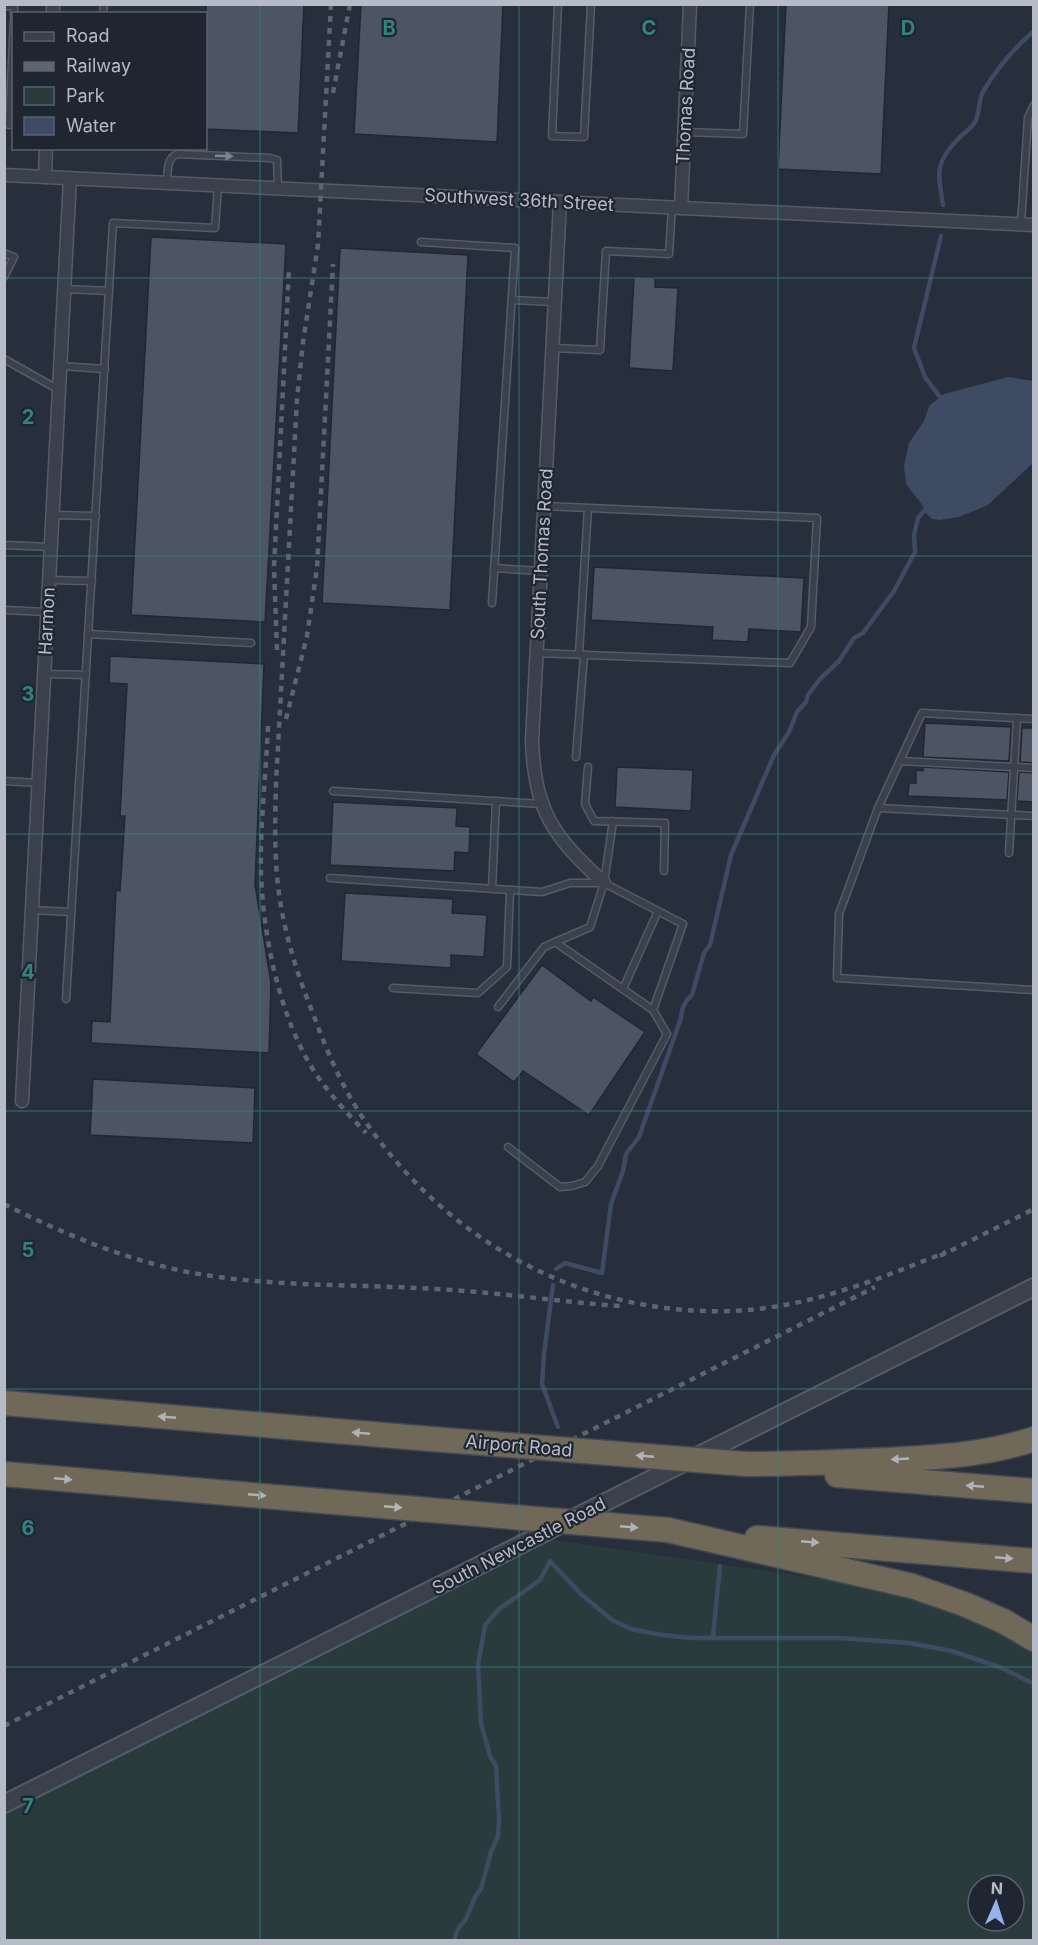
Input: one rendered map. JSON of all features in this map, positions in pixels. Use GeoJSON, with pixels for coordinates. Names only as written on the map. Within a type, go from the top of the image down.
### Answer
{"type":"FeatureCollection","features":[{"type":"Feature","properties":{"kind":"highway","name":"Airport Road"},"geometry":{"type":"LineString","coordinates":[[4,1403],[802,1468],[1034,1491]]}},
{"type":"Feature","properties":{"kind":"highway"},"geometry":{"type":"LineString","coordinates":[[802,1468],[958,1456],[989,1451],[1034,1439]]}},
{"type":"Feature","properties":{"kind":"highway"},"geometry":{"type":"LineString","coordinates":[[4,1474],[1034,1561]]}},
{"type":"Feature","properties":{"kind":"highway"},"geometry":{"type":"LineString","coordinates":[[668,1530],[912,1586],[964,1604],[1003,1621],[1034,1639]]}},
{"type":"Feature","properties":{"kind":"street","name":"Thomas Road"},"geometry":{"type":"LineString","coordinates":[[676,208],[685,132],[690,4]]}},
{"type":"Feature","properties":{"kind":"street"},"geometry":{"type":"LineString","coordinates":[[45,177],[46,150]]}},
{"type":"Feature","properties":{"kind":"street","name":"Southwest 36th Street"},"geometry":{"type":"LineString","coordinates":[[4,175],[1027,224]]}},
{"type":"Feature","properties":{"kind":"street","name":"Harmon"},"geometry":{"type":"LineString","coordinates":[[22,1101],[70,178]]}},
{"type":"Feature","properties":{"kind":"street","name":"South Thomas Road"},"geometry":{"type":"LineString","coordinates":[[560,202],[536,653],[533,770],[537,791],[556,832],[572,854],[604,883]]}},
{"type":"Feature","properties":{"kind":"street","name":"South Newcastle Road"},"geometry":{"type":"LineString","coordinates":[[4,1804],[1034,1287]]}},
{"type":"Feature","properties":{"kind":"lane"},"geometry":{"type":"LineString","coordinates":[[558,4],[552,136],[584,137],[591,4]]}},
{"type":"Feature","properties":{"kind":"lane"},"geometry":{"type":"LineString","coordinates":[[685,132],[743,134],[750,4]]}},
{"type":"Feature","properties":{"kind":"lane"},"geometry":{"type":"LineString","coordinates":[[4,6],[14,6],[14,12]]}},
{"type":"Feature","properties":{"kind":"lane"},"geometry":{"type":"LineString","coordinates":[[9,125],[12,72]]}},
{"type":"Feature","properties":{"kind":"lane"},"geometry":{"type":"LineString","coordinates":[[1027,224],[1024,191],[1028,118],[1034,105]]}},
{"type":"Feature","properties":{"kind":"lane"},"geometry":{"type":"LineString","coordinates":[[167,183],[169,161],[177,154],[274,158],[278,163],[278,188]]}},
{"type":"Feature","properties":{"kind":"lane"},"geometry":{"type":"LineString","coordinates":[[66,999],[113,223],[215,228],[218,185]]}},
{"type":"Feature","properties":{"kind":"lane"},"geometry":{"type":"LineString","coordinates":[[1024,191],[1034,194]]}},
{"type":"Feature","properties":{"kind":"lane"},"geometry":{"type":"LineString","coordinates":[[552,348],[600,350],[606,251],[669,254],[676,208]]}},
{"type":"Feature","properties":{"kind":"lane"},"geometry":{"type":"LineString","coordinates":[[421,242],[515,248],[492,603]]}},
{"type":"Feature","properties":{"kind":"lane"},"geometry":{"type":"LineString","coordinates":[[4,253],[14,256],[4,277]]}},
{"type":"Feature","properties":{"kind":"lane"},"geometry":{"type":"LineString","coordinates":[[64,289],[109,291]]}},
{"type":"Feature","properties":{"kind":"lane"},"geometry":{"type":"LineString","coordinates":[[512,300],[555,303]]}},
{"type":"Feature","properties":{"kind":"lane"},"geometry":{"type":"LineString","coordinates":[[4,359],[59,390]]}},
{"type":"Feature","properties":{"kind":"lane"},"geometry":{"type":"LineString","coordinates":[[60,366],[105,369]]}},
{"type":"Feature","properties":{"kind":"lane"},"geometry":{"type":"LineString","coordinates":[[536,653],[790,663],[811,627],[817,518],[544,506]]}},
{"type":"Feature","properties":{"kind":"lane"},"geometry":{"type":"LineString","coordinates":[[576,757],[588,508]]}},
{"type":"Feature","properties":{"kind":"lane"},"geometry":{"type":"LineString","coordinates":[[52,515],[96,516]]}},
{"type":"Feature","properties":{"kind":"lane"},"geometry":{"type":"LineString","coordinates":[[4,545],[51,547]]}},
{"type":"Feature","properties":{"kind":"lane"},"geometry":{"type":"LineString","coordinates":[[494,568],[541,572]]}},
{"type":"Feature","properties":{"kind":"lane"},"geometry":{"type":"LineString","coordinates":[[49,580],[92,581]]}},
{"type":"Feature","properties":{"kind":"lane"},"geometry":{"type":"LineString","coordinates":[[4,610],[47,612]]}},
{"type":"Feature","properties":{"kind":"lane"},"geometry":{"type":"LineString","coordinates":[[88,634],[251,643]]}},
{"type":"Feature","properties":{"kind":"lane"},"geometry":{"type":"LineString","coordinates":[[44,674],[86,675]]}},
{"type":"Feature","properties":{"kind":"lane"},"geometry":{"type":"LineString","coordinates":[[1034,718],[922,713],[878,808],[839,914],[837,978],[1034,990]]}},
{"type":"Feature","properties":{"kind":"lane"},"geometry":{"type":"LineString","coordinates":[[1009,853],[1017,718]]}},
{"type":"Feature","properties":{"kind":"lane"},"geometry":{"type":"LineString","coordinates":[[900,761],[1034,768]]}},
{"type":"Feature","properties":{"kind":"lane"},"geometry":{"type":"LineString","coordinates":[[588,767],[585,804],[594,820],[665,823],[664,872]]}},
{"type":"Feature","properties":{"kind":"lane"},"geometry":{"type":"LineString","coordinates":[[4,781],[39,783]]}},
{"type":"Feature","properties":{"kind":"lane"},"geometry":{"type":"LineString","coordinates":[[333,790],[542,804]]}},
{"type":"Feature","properties":{"kind":"lane"},"geometry":{"type":"LineString","coordinates":[[492,889],[496,801]]}},
{"type":"Feature","properties":{"kind":"lane"},"geometry":{"type":"LineString","coordinates":[[878,808],[1034,816]]}},
{"type":"Feature","properties":{"kind":"lane"},"geometry":{"type":"LineString","coordinates":[[498,1007],[544,947],[590,927],[604,883],[613,821]]}},
{"type":"Feature","properties":{"kind":"lane"},"geometry":{"type":"LineString","coordinates":[[330,878],[542,892],[570,883],[604,883],[683,924],[653,1010]]}},
{"type":"Feature","properties":{"kind":"lane"},"geometry":{"type":"LineString","coordinates":[[393,988],[478,993],[507,967],[510,890]]}},
{"type":"Feature","properties":{"kind":"lane"},"geometry":{"type":"LineString","coordinates":[[32,910],[71,912]]}},
{"type":"Feature","properties":{"kind":"lane"},"geometry":{"type":"LineString","coordinates":[[623,989],[658,911]]}},
{"type":"Feature","properties":{"kind":"lane"},"geometry":{"type":"LineString","coordinates":[[508,1147],[560,1186],[572,1186],[585,1182],[598,1166],[667,1034],[653,1010],[555,942]]}},
{"type":"Feature","properties":{"kind":"green space"},"geometry":{"type":"Polygon","coordinates":[[[547,1539],[822,1579],[841,1577],[934,1600],[1033,1648],[1033,1940],[5,1940],[5,1812],[547,1539]]]}},
{"type":"Feature","properties":{"kind":"water"},"geometry":{"type":"Polygon","coordinates":[[[1008,377],[1033,381],[1033,463],[988,505],[959,517],[932,519],[906,484],[904,466],[909,443],[924,421],[929,406],[944,394],[1008,377]]]}},
{"type":"Feature","properties":{"kind":"building"},"geometry":{"type":"Polygon","coordinates":[[[206,4],[304,4],[298,133],[207,129],[206,4]]]}},
{"type":"Feature","properties":{"kind":"building"},"geometry":{"type":"Polygon","coordinates":[[[361,4],[503,4],[497,142],[354,134],[361,4]]]}},
{"type":"Feature","properties":{"kind":"building"},"geometry":{"type":"Polygon","coordinates":[[[786,4],[889,4],[881,174],[778,169],[786,4]]]}},
{"type":"Feature","properties":{"kind":"building"},"geometry":{"type":"Polygon","coordinates":[[[151,237],[286,244],[265,622],[131,615],[151,237]]]}},
{"type":"Feature","properties":{"kind":"building"},"geometry":{"type":"Polygon","coordinates":[[[340,248],[468,255],[450,610],[322,603],[340,248]]]}},
{"type":"Feature","properties":{"kind":"building"},"geometry":{"type":"Polygon","coordinates":[[[634,277],[655,278],[655,287],[678,288],[673,371],[629,368],[634,277]]]}},
{"type":"Feature","properties":{"kind":"building"},"geometry":{"type":"Polygon","coordinates":[[[594,567],[804,578],[801,632],[749,629],[748,642],[712,640],[713,627],[591,620],[594,567]]]}},
{"type":"Feature","properties":{"kind":"building"},"geometry":{"type":"Polygon","coordinates":[[[110,656],[264,664],[255,885],[271,983],[269,1053],[91,1043],[92,1021],[110,1022],[116,890],[120,891],[125,816],[120,816],[127,684],[109,683],[110,656]]]}},
{"type":"Feature","properties":{"kind":"building"},"geometry":{"type":"Polygon","coordinates":[[[925,723],[1011,727],[1009,761],[923,757],[925,723]]]}},
{"type":"Feature","properties":{"kind":"building"},"geometry":{"type":"Polygon","coordinates":[[[1022,728],[1034,728],[1034,763],[1020,762],[1022,728]]]}},
{"type":"Feature","properties":{"kind":"building"},"geometry":{"type":"Polygon","coordinates":[[[617,767],[693,770],[691,811],[615,807],[617,767]]]}},
{"type":"Feature","properties":{"kind":"building"},"geometry":{"type":"Polygon","coordinates":[[[923,767],[1009,772],[1007,800],[908,796],[909,783],[916,783],[916,770],[923,771],[923,767]]]}},
{"type":"Feature","properties":{"kind":"building"},"geometry":{"type":"Polygon","coordinates":[[[1019,772],[1034,773],[1034,802],[1017,801],[1019,772]]]}},
{"type":"Feature","properties":{"kind":"building"},"geometry":{"type":"Polygon","coordinates":[[[333,802],[457,808],[456,826],[470,827],[469,853],[455,852],[454,871],[330,865],[333,802]]]}},
{"type":"Feature","properties":{"kind":"building"},"geometry":{"type":"Polygon","coordinates":[[[345,893],[453,899],[452,913],[487,915],[484,957],[451,955],[451,968],[341,961],[345,893]]]}},
{"type":"Feature","properties":{"kind":"building"},"geometry":{"type":"Polygon","coordinates":[[[542,965],[591,1001],[593,997],[645,1032],[589,1115],[523,1071],[514,1082],[476,1054],[542,965]]]}},
{"type":"Feature","properties":{"kind":"building"},"geometry":{"type":"Polygon","coordinates":[[[93,1079],[255,1088],[253,1143],[90,1135],[93,1079]]]}},
{"type":"Feature","properties":{"kind":"waterway"},"geometry":{"type":"LineString","coordinates":[[943,205],[939,176],[945,155],[974,124],[982,94],[995,74],[1012,52],[1034,31]]}},
{"type":"Feature","properties":{"kind":"waterway"},"geometry":{"type":"LineString","coordinates":[[940,397],[925,377],[914,348],[941,236]]}},
{"type":"Feature","properties":{"kind":"waterway"},"geometry":{"type":"LineString","coordinates":[[556,1269],[565,1263],[602,1273],[611,1204],[623,1171],[626,1154],[639,1137],[683,1007],[692,995],[704,953],[710,945],[731,855],[774,755],[789,732],[797,712],[820,679],[839,661],[854,638],[863,633],[894,591],[915,552],[914,535],[918,518],[924,511]]}},
{"type":"Feature","properties":{"kind":"waterway"},"geometry":{"type":"LineString","coordinates":[[553,1285],[542,1384],[558,1427]]}},
{"type":"Feature","properties":{"kind":"waterway"},"geometry":{"type":"LineString","coordinates":[[454,1940],[481,1889],[498,1836],[496,1766],[490,1756],[481,1723],[478,1665],[485,1625],[499,1609],[540,1580],[550,1561],[581,1594],[612,1620],[631,1629],[691,1638],[839,1638],[909,1643],[952,1651],[1002,1668],[1034,1684]]}},
{"type":"Feature","properties":{"kind":"waterway"},"geometry":{"type":"LineString","coordinates":[[713,1637],[720,1566]]}},
{"type":"Feature","properties":{"kind":"railway"},"geometry":{"type":"LineString","coordinates":[[331,4],[318,245],[297,399],[275,838],[279,894],[288,941],[308,1001],[340,1077],[359,1112],[393,1157],[431,1197],[473,1232],[519,1261],[569,1284],[621,1300],[675,1309],[732,1311],[760,1309],[841,1291],[946,1252]]}},
{"type":"Feature","properties":{"kind":"railway"},"geometry":{"type":"LineString","coordinates":[[333,93],[350,4]]}},
{"type":"Feature","properties":{"kind":"railway"},"geometry":{"type":"LineString","coordinates":[[286,719],[307,636],[317,568],[333,264]]}},
{"type":"Feature","properties":{"kind":"railway"},"geometry":{"type":"LineString","coordinates":[[277,650],[274,567],[289,270]]}},
{"type":"Feature","properties":{"kind":"railway"},"geometry":{"type":"LineString","coordinates":[[268,726],[261,872],[265,923],[276,977],[292,1029],[303,1052],[327,1089],[366,1133]]}},
{"type":"Feature","properties":{"kind":"railway"},"geometry":{"type":"LineString","coordinates":[[4,1204],[102,1247],[154,1264],[205,1275],[291,1283],[458,1290],[620,1306]]}},
{"type":"Feature","properties":{"kind":"railway"},"geometry":{"type":"LineString","coordinates":[[940,1256],[1034,1209]]}},
{"type":"Feature","properties":{"kind":"railway"},"geometry":{"type":"LineString","coordinates":[[4,1726],[875,1287]]}}]}
